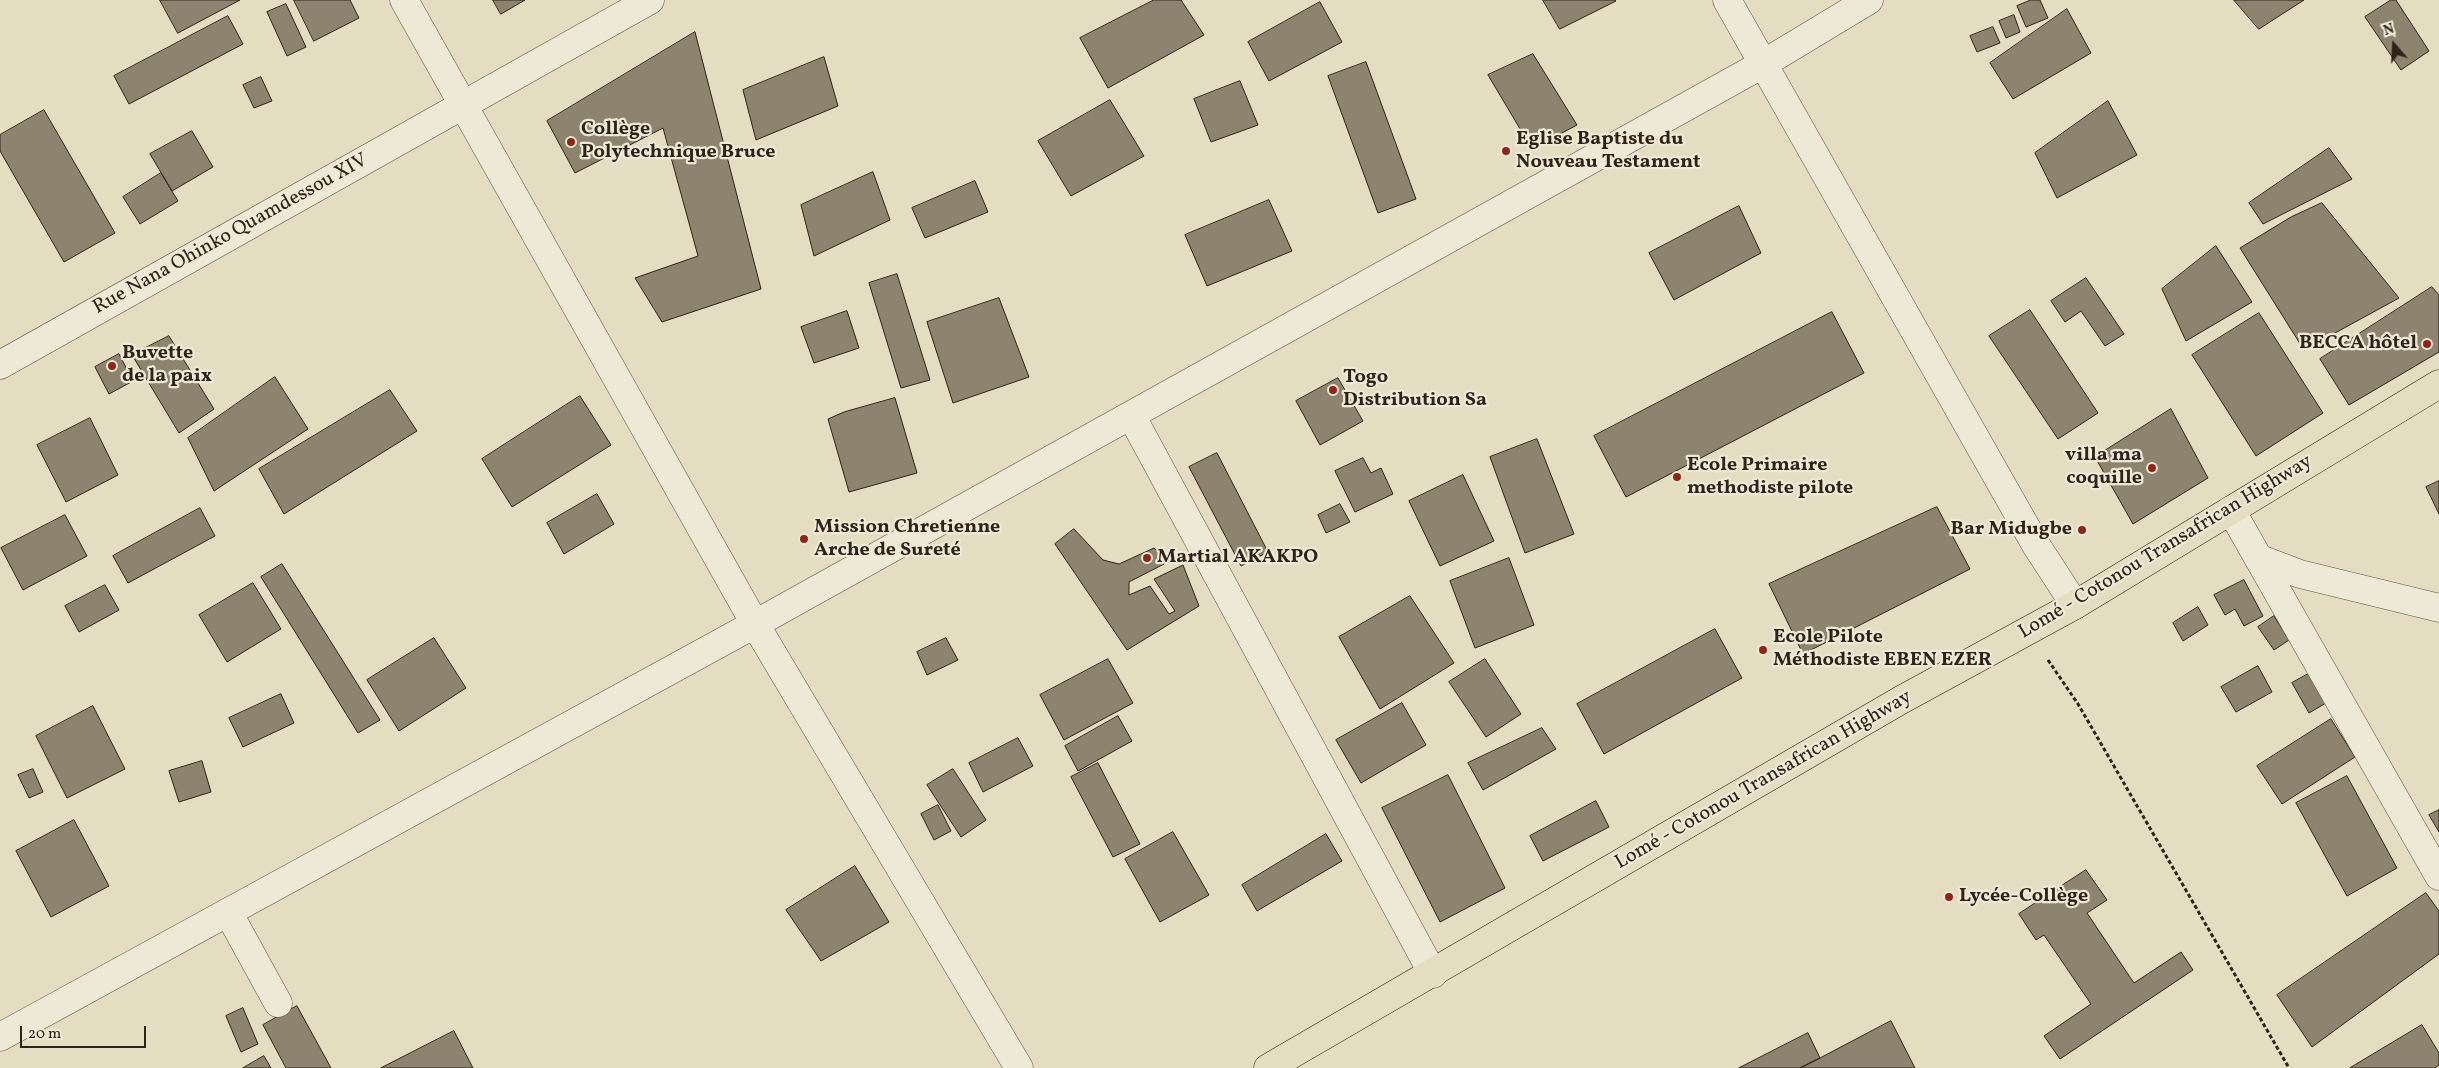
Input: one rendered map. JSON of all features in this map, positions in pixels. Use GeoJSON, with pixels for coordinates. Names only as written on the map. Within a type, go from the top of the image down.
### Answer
{"type":"FeatureCollection","features":[{"type":"Feature","properties":{"kind":"highway","name":"Lomé - Cotonou Transafrican Highway"},"geometry":{"type":"LineString","coordinates":[[1268,1068],[1433,974],[1901,700],[2075,605],[2439,384]]}},
{"type":"Feature","properties":{"kind":"street"},"geometry":{"type":"LineString","coordinates":[[404,0],[754,624],[1019,1068]]}},
{"type":"Feature","properties":{"kind":"street","name":"Rue Nana Ohinko Quamdessou XIV"},"geometry":{"type":"LineString","coordinates":[[0,365],[650,0]]}},
{"type":"Feature","properties":{"kind":"street"},"geometry":{"type":"LineString","coordinates":[[1727,0],[2036,546],[2075,605]]}},
{"type":"Feature","properties":{"kind":"street"},"geometry":{"type":"LineString","coordinates":[[0,1037],[1132,415],[1763,64],[1869,0]]}},
{"type":"Feature","properties":{"kind":"street"},"geometry":{"type":"LineString","coordinates":[[1132,415],[1433,974]]}},
{"type":"Feature","properties":{"kind":"street"},"geometry":{"type":"LineString","coordinates":[[2231,510],[2439,876]]}},
{"type":"Feature","properties":{"kind":"street"},"geometry":{"type":"LineString","coordinates":[[2258,558],[2300,574],[2439,608]]}},
{"type":"Feature","properties":{"kind":"street"},"geometry":{"type":"LineString","coordinates":[[228,912],[278,1003]]}},
{"type":"Feature","properties":{"kind":"path"},"geometry":{"type":"LineString","coordinates":[[2029,631],[2078,704],[2289,1068]]}},
{"type":"Feature","properties":{"kind":"building"},"geometry":{"type":"Polygon","coordinates":[[[160,0],[240,0],[178,33],[160,0]]]}},
{"type":"Feature","properties":{"kind":"building"},"geometry":{"type":"Polygon","coordinates":[[[294,0],[350,0],[359,18],[314,41],[294,0]]]}},
{"type":"Feature","properties":{"kind":"building"},"geometry":{"type":"Polygon","coordinates":[[[493,0],[525,0],[501,14],[493,0]]]}},
{"type":"Feature","properties":{"kind":"building"},"geometry":{"type":"Polygon","coordinates":[[[1154,0],[1181,0],[1204,35],[1108,88],[1080,38],[1154,0]]]}},
{"type":"Feature","properties":{"kind":"building"},"geometry":{"type":"Polygon","coordinates":[[[1543,0],[1615,0],[1616,1],[1560,29],[1543,0]]]}},
{"type":"Feature","properties":{"kind":"building"},"geometry":{"type":"Polygon","coordinates":[[[2031,0],[2040,0],[2048,18],[2026,27],[2017,6],[2031,0]]]}},
{"type":"Feature","properties":{"kind":"building"},"geometry":{"type":"Polygon","coordinates":[[[2234,0],[2304,0],[2259,29],[2234,0]]]}},
{"type":"Feature","properties":{"kind":"building"},"geometry":{"type":"Polygon","coordinates":[[[2391,0],[2396,0],[2429,51],[2401,70],[2365,17],[2391,0]]]}},
{"type":"Feature","properties":{"kind":"building"},"geometry":{"type":"Polygon","coordinates":[[[1320,2],[1342,42],[1269,81],[1248,42],[1320,2]]]}},
{"type":"Feature","properties":{"kind":"building"},"geometry":{"type":"Polygon","coordinates":[[[286,4],[306,47],[287,56],[267,12],[286,4]]]}},
{"type":"Feature","properties":{"kind":"building"},"geometry":{"type":"Polygon","coordinates":[[[2067,9],[2091,53],[2013,99],[1990,63],[2067,9]]]}},
{"type":"Feature","properties":{"kind":"building"},"geometry":{"type":"Polygon","coordinates":[[[2014,15],[2020,32],[2006,38],[1999,21],[2014,15]]]}},
{"type":"Feature","properties":{"kind":"building"},"geometry":{"type":"Polygon","coordinates":[[[228,16],[243,44],[129,104],[114,76],[228,16]]]}},
{"type":"Feature","properties":{"kind":"building"},"geometry":{"type":"Polygon","coordinates":[[[1993,27],[2000,43],[1977,52],[1970,36],[1993,27]]]}},
{"type":"Feature","properties":{"kind":"building"},"geometry":{"type":"Polygon","coordinates":[[[695,32],[761,289],[662,322],[635,278],[698,256],[663,128],[575,173],[547,121],[695,32]]]}},
{"type":"Feature","properties":{"kind":"building"},"geometry":{"type":"Polygon","coordinates":[[[1533,54],[1577,125],[1532,149],[1488,75],[1533,54]]]}},
{"type":"Feature","properties":{"kind":"building"},"geometry":{"type":"Polygon","coordinates":[[[824,57],[838,106],[756,140],[743,90],[824,57]]]}},
{"type":"Feature","properties":{"kind":"building"},"geometry":{"type":"Polygon","coordinates":[[[1366,62],[1416,199],[1378,213],[1328,76],[1366,62]]]}},
{"type":"Feature","properties":{"kind":"building"},"geometry":{"type":"Polygon","coordinates":[[[261,77],[272,101],[254,108],[243,85],[261,77]]]}},
{"type":"Feature","properties":{"kind":"building"},"geometry":{"type":"Polygon","coordinates":[[[1240,81],[1258,125],[1211,142],[1194,99],[1240,81]]]}},
{"type":"Feature","properties":{"kind":"building"},"geometry":{"type":"Polygon","coordinates":[[[1110,100],[1144,156],[1071,196],[1038,141],[1110,100]]]}},
{"type":"Feature","properties":{"kind":"building"},"geometry":{"type":"Polygon","coordinates":[[[2108,101],[2137,155],[2057,198],[2035,153],[2108,101]]]}},
{"type":"Feature","properties":{"kind":"building"},"geometry":{"type":"Polygon","coordinates":[[[44,110],[115,233],[64,262],[0,151],[0,135],[44,110]]]}},
{"type":"Feature","properties":{"kind":"building"},"geometry":{"type":"Polygon","coordinates":[[[192,131],[213,167],[172,191],[150,154],[192,131]]]}},
{"type":"Feature","properties":{"kind":"building"},"geometry":{"type":"Polygon","coordinates":[[[2329,148],[2352,179],[2263,224],[2249,203],[2329,148]]]}},
{"type":"Feature","properties":{"kind":"building"},"geometry":{"type":"Polygon","coordinates":[[[873,172],[890,220],[814,256],[801,205],[873,172]]]}},
{"type":"Feature","properties":{"kind":"building"},"geometry":{"type":"Polygon","coordinates":[[[161,173],[178,201],[140,224],[123,197],[161,173]]]}},
{"type":"Feature","properties":{"kind":"building"},"geometry":{"type":"Polygon","coordinates":[[[975,181],[988,212],[925,238],[912,208],[975,181]]]}},
{"type":"Feature","properties":{"kind":"building"},"geometry":{"type":"Polygon","coordinates":[[[1269,200],[1292,251],[1207,286],[1185,235],[1269,200]]]}},
{"type":"Feature","properties":{"kind":"building"},"geometry":{"type":"Polygon","coordinates":[[[2322,203],[2399,298],[2304,350],[2240,248],[2291,217],[2322,203]]]}},
{"type":"Feature","properties":{"kind":"building"},"geometry":{"type":"Polygon","coordinates":[[[1739,206],[1761,253],[1674,300],[1649,253],[1739,206]]]}},
{"type":"Feature","properties":{"kind":"building"},"geometry":{"type":"Polygon","coordinates":[[[2216,246],[2252,302],[2186,341],[2162,289],[2216,246]]]}},
{"type":"Feature","properties":{"kind":"building"},"geometry":{"type":"Polygon","coordinates":[[[897,274],[930,380],[901,388],[869,283],[897,274]]]}},
{"type":"Feature","properties":{"kind":"building"},"geometry":{"type":"Polygon","coordinates":[[[2086,278],[2124,334],[2105,346],[2081,311],[2065,322],[2051,301],[2086,278]]]}},
{"type":"Feature","properties":{"kind":"building"},"geometry":{"type":"Polygon","coordinates":[[[2432,287],[2439,295],[2439,352],[2349,405],[2320,359],[2432,287]]]}},
{"type":"Feature","properties":{"kind":"building"},"geometry":{"type":"Polygon","coordinates":[[[999,298],[1029,377],[953,403],[927,322],[999,298]]]}},
{"type":"Feature","properties":{"kind":"building"},"geometry":{"type":"Polygon","coordinates":[[[2030,310],[2098,413],[2058,439],[1989,336],[2030,310]]]}},
{"type":"Feature","properties":{"kind":"building"},"geometry":{"type":"Polygon","coordinates":[[[847,311],[859,348],[814,363],[801,327],[847,311]]]}},
{"type":"Feature","properties":{"kind":"building"},"geometry":{"type":"Polygon","coordinates":[[[1832,312],[1864,373],[1626,497],[1594,436],[1832,312]]]}},
{"type":"Feature","properties":{"kind":"building"},"geometry":{"type":"Polygon","coordinates":[[[2259,313],[2323,413],[2256,456],[2192,355],[2259,313]]]}},
{"type":"Feature","properties":{"kind":"building"},"geometry":{"type":"Polygon","coordinates":[[[169,336],[214,409],[179,433],[132,355],[169,336]]]}},
{"type":"Feature","properties":{"kind":"building"},"geometry":{"type":"Polygon","coordinates":[[[119,354],[133,381],[109,394],[95,367],[119,354]]]}},
{"type":"Feature","properties":{"kind":"building"},"geometry":{"type":"Polygon","coordinates":[[[275,377],[308,429],[214,491],[188,438],[275,377]]]}},
{"type":"Feature","properties":{"kind":"building"},"geometry":{"type":"Polygon","coordinates":[[[1338,378],[1363,421],[1320,445],[1296,401],[1338,378]]]}},
{"type":"Feature","properties":{"kind":"building"},"geometry":{"type":"Polygon","coordinates":[[[390,390],[417,431],[284,514],[259,469],[390,390]]]}},
{"type":"Feature","properties":{"kind":"building"},"geometry":{"type":"Polygon","coordinates":[[[580,396],[611,445],[512,507],[482,459],[580,396]]]}},
{"type":"Feature","properties":{"kind":"building"},"geometry":{"type":"Polygon","coordinates":[[[895,398],[917,473],[849,492],[828,419],[844,412],[895,398]]]}},
{"type":"Feature","properties":{"kind":"building","name":"villa ma coquille"},"geometry":{"type":"Polygon","coordinates":[[[2171,409],[2208,478],[2133,524],[2095,457],[2171,409]]]}},
{"type":"Feature","properties":{"kind":"building"},"geometry":{"type":"Polygon","coordinates":[[[90,418],[118,475],[66,502],[37,445],[90,418]]]}},
{"type":"Feature","properties":{"kind":"building"},"geometry":{"type":"Polygon","coordinates":[[[1537,439],[1574,534],[1525,553],[1490,457],[1537,439]]]}},
{"type":"Feature","properties":{"kind":"building"},"geometry":{"type":"Polygon","coordinates":[[[1217,453],[1268,552],[1241,566],[1189,467],[1217,453]]]}},
{"type":"Feature","properties":{"kind":"building"},"geometry":{"type":"Polygon","coordinates":[[[1363,458],[1371,473],[1381,468],[1393,494],[1355,512],[1335,471],[1363,458]]]}},
{"type":"Feature","properties":{"kind":"building"},"geometry":{"type":"Polygon","coordinates":[[[1463,475],[1494,541],[1440,566],[1409,501],[1463,475]]]}},
{"type":"Feature","properties":{"kind":"building"},"geometry":{"type":"Polygon","coordinates":[[[2439,481],[2439,514],[2426,487],[2439,481]]]}},
{"type":"Feature","properties":{"kind":"building"},"geometry":{"type":"Polygon","coordinates":[[[597,494],[614,524],[564,554],[547,523],[597,494]]]}},
{"type":"Feature","properties":{"kind":"building"},"geometry":{"type":"Polygon","coordinates":[[[1340,504],[1350,522],[1326,533],[1318,515],[1340,504]]]}},
{"type":"Feature","properties":{"kind":"building"},"geometry":{"type":"Polygon","coordinates":[[[1937,507],[1970,569],[1803,654],[1769,584],[1937,507]]]}},
{"type":"Feature","properties":{"kind":"building"},"geometry":{"type":"Polygon","coordinates":[[[200,508],[215,536],[128,583],[113,556],[200,508]]]}},
{"type":"Feature","properties":{"kind":"building"},"geometry":{"type":"Polygon","coordinates":[[[65,515],[87,556],[23,590],[1,548],[65,515]]]}},
{"type":"Feature","properties":{"kind":"building"},"geometry":{"type":"Polygon","coordinates":[[[1074,529],[1103,560],[1119,564],[1154,548],[1161,555],[1164,564],[1129,582],[1129,595],[1150,586],[1169,614],[1175,611],[1154,579],[1183,565],[1199,606],[1127,650],[1055,544],[1074,529]]]}},
{"type":"Feature","properties":{"kind":"building"},"geometry":{"type":"Polygon","coordinates":[[[1509,558],[1534,625],[1475,648],[1450,581],[1509,558]]]}},
{"type":"Feature","properties":{"kind":"building"},"geometry":{"type":"Polygon","coordinates":[[[282,564],[380,720],[358,733],[261,577],[282,564]]]}},
{"type":"Feature","properties":{"kind":"building"},"geometry":{"type":"Polygon","coordinates":[[[2244,580],[2263,616],[2244,626],[2235,609],[2225,615],[2214,595],[2244,580]]]}},
{"type":"Feature","properties":{"kind":"building"},"geometry":{"type":"Polygon","coordinates":[[[253,583],[281,629],[227,662],[199,615],[253,583]]]}},
{"type":"Feature","properties":{"kind":"building"},"geometry":{"type":"Polygon","coordinates":[[[105,585],[119,610],[79,632],[65,606],[105,585]]]}},
{"type":"Feature","properties":{"kind":"building"},"geometry":{"type":"Polygon","coordinates":[[[1410,596],[1454,663],[1380,709],[1339,637],[1410,596]]]}},
{"type":"Feature","properties":{"kind":"building"},"geometry":{"type":"Polygon","coordinates":[[[2198,607],[2208,625],[2183,641],[2173,623],[2198,607]]]}},
{"type":"Feature","properties":{"kind":"building"},"geometry":{"type":"Polygon","coordinates":[[[2274,616],[2289,640],[2274,650],[2258,627],[2274,616]]]}},
{"type":"Feature","properties":{"kind":"building"},"geometry":{"type":"Polygon","coordinates":[[[1715,629],[1742,678],[1604,754],[1577,704],[1715,629]]]}},
{"type":"Feature","properties":{"kind":"building"},"geometry":{"type":"Polygon","coordinates":[[[434,638],[466,688],[399,731],[367,680],[434,638]]]}},
{"type":"Feature","properties":{"kind":"building"},"geometry":{"type":"Polygon","coordinates":[[[946,638],[958,660],[927,675],[917,652],[946,638]]]}},
{"type":"Feature","properties":{"kind":"building"},"geometry":{"type":"Polygon","coordinates":[[[1108,659],[1133,703],[1064,740],[1040,695],[1108,659]]]}},
{"type":"Feature","properties":{"kind":"building"},"geometry":{"type":"Polygon","coordinates":[[[1485,659],[1521,714],[1486,737],[1449,682],[1485,659]]]}},
{"type":"Feature","properties":{"kind":"building"},"geometry":{"type":"Polygon","coordinates":[[[2258,666],[2272,692],[2236,712],[2221,687],[2258,666]]]}},
{"type":"Feature","properties":{"kind":"building"},"geometry":{"type":"Polygon","coordinates":[[[2310,673],[2326,703],[2309,713],[2292,683],[2310,673]]]}},
{"type":"Feature","properties":{"kind":"building"},"geometry":{"type":"Polygon","coordinates":[[[281,694],[294,723],[243,747],[229,718],[281,694]]]}},
{"type":"Feature","properties":{"kind":"building"},"geometry":{"type":"Polygon","coordinates":[[[1402,703],[1426,745],[1361,783],[1336,740],[1402,703]]]}},
{"type":"Feature","properties":{"kind":"building"},"geometry":{"type":"Polygon","coordinates":[[[93,706],[125,769],[67,798],[36,736],[93,706]]]}},
{"type":"Feature","properties":{"kind":"building"},"geometry":{"type":"Polygon","coordinates":[[[1118,716],[1132,741],[1078,771],[1065,746],[1118,716]]]}},
{"type":"Feature","properties":{"kind":"building"},"geometry":{"type":"Polygon","coordinates":[[[2331,719],[2355,757],[2282,804],[2257,766],[2331,719]]]}},
{"type":"Feature","properties":{"kind":"building"},"geometry":{"type":"Polygon","coordinates":[[[1542,728],[1556,749],[1483,790],[1468,763],[1542,728]]]}},
{"type":"Feature","properties":{"kind":"building"},"geometry":{"type":"Polygon","coordinates":[[[1018,738],[1033,766],[983,792],[969,763],[1018,738]]]}},
{"type":"Feature","properties":{"kind":"building"},"geometry":{"type":"Polygon","coordinates":[[[202,761],[211,792],[179,802],[169,771],[202,761]]]}},
{"type":"Feature","properties":{"kind":"building"},"geometry":{"type":"Polygon","coordinates":[[[1098,763],[1140,844],[1113,857],[1071,777],[1098,763]]]}},
{"type":"Feature","properties":{"kind":"building"},"geometry":{"type":"Polygon","coordinates":[[[33,769],[43,792],[29,798],[18,775],[33,769]]]}},
{"type":"Feature","properties":{"kind":"building"},"geometry":{"type":"Polygon","coordinates":[[[953,769],[986,820],[961,837],[927,785],[953,769]]]}},
{"type":"Feature","properties":{"kind":"building"},"geometry":{"type":"Polygon","coordinates":[[[1448,775],[1505,888],[1440,922],[1382,808],[1448,775]]]}},
{"type":"Feature","properties":{"kind":"building"},"geometry":{"type":"Polygon","coordinates":[[[2347,776],[2397,868],[2347,896],[2296,803],[2347,776]]]}},
{"type":"Feature","properties":{"kind":"building"},"geometry":{"type":"Polygon","coordinates":[[[1596,801],[1609,827],[1543,861],[1530,836],[1596,801]]]}},
{"type":"Feature","properties":{"kind":"building"},"geometry":{"type":"Polygon","coordinates":[[[938,805],[951,831],[934,840],[921,814],[938,805]]]}},
{"type":"Feature","properties":{"kind":"building"},"geometry":{"type":"Polygon","coordinates":[[[2439,810],[2439,832],[2429,815],[2439,810]]]}},
{"type":"Feature","properties":{"kind":"building"},"geometry":{"type":"Polygon","coordinates":[[[74,820],[109,886],[51,917],[16,851],[74,820]]]}},
{"type":"Feature","properties":{"kind":"building"},"geometry":{"type":"Polygon","coordinates":[[[1173,832],[1209,895],[1160,922],[1125,859],[1173,832]]]}},
{"type":"Feature","properties":{"kind":"building"},"geometry":{"type":"Polygon","coordinates":[[[1326,834],[1342,861],[1257,911],[1242,885],[1326,834]]]}},
{"type":"Feature","properties":{"kind":"building"},"geometry":{"type":"Polygon","coordinates":[[[855,866],[889,922],[821,961],[786,910],[855,866]]]}},
{"type":"Feature","properties":{"kind":"building"},"geometry":{"type":"Polygon","coordinates":[[[2086,870],[2107,900],[2087,913],[2134,983],[2181,952],[2193,970],[2060,1059],[2044,1036],[2091,1004],[2044,935],[2036,940],[2019,914],[2086,870]]]}},
{"type":"Feature","properties":{"kind":"building"},"geometry":{"type":"Polygon","coordinates":[[[2426,893],[2439,911],[2439,954],[2312,1047],[2277,995],[2426,893]]]}},
{"type":"Feature","properties":{"kind":"building"},"geometry":{"type":"Polygon","coordinates":[[[297,1006],[331,1068],[286,1068],[263,1025],[297,1006]]]}},
{"type":"Feature","properties":{"kind":"building"},"geometry":{"type":"Polygon","coordinates":[[[243,1008],[258,1044],[241,1052],[226,1016],[243,1008]]]}},
{"type":"Feature","properties":{"kind":"building"},"geometry":{"type":"Polygon","coordinates":[[[1891,1021],[1915,1068],[1800,1068],[1820,1058],[1891,1021]]]}},
{"type":"Feature","properties":{"kind":"building"},"geometry":{"type":"Polygon","coordinates":[[[2422,1025],[2439,1053],[2439,1065],[2435,1068],[2350,1068],[2422,1025]]]}},
{"type":"Feature","properties":{"kind":"building"},"geometry":{"type":"Polygon","coordinates":[[[454,1031],[473,1068],[381,1068],[454,1031]]]}},
{"type":"Feature","properties":{"kind":"building"},"geometry":{"type":"Polygon","coordinates":[[[1808,1033],[1820,1058],[1800,1068],[1739,1068],[1808,1033]]]}},
{"type":"Feature","properties":{"kind":"building"},"geometry":{"type":"Polygon","coordinates":[[[264,1056],[271,1068],[243,1068],[264,1056]]]}},
{"type":"Feature","properties":{"kind":"place","name":"Collège Polytechnique Bruce"},"geometry":{"type":"Point","coordinates":[571,142]}},
{"type":"Feature","properties":{"kind":"place","name":"Eglise Baptiste du Nouveau Testament"},"geometry":{"type":"Point","coordinates":[1506,151]}},
{"type":"Feature","properties":{"kind":"place","name":"BECCA hôtel"},"geometry":{"type":"Point","coordinates":[2427,344]}},
{"type":"Feature","properties":{"kind":"place","name":"Buvette de la paix"},"geometry":{"type":"Point","coordinates":[112,366]}},
{"type":"Feature","properties":{"kind":"place","name":"Togo Distribution Sa"},"geometry":{"type":"Point","coordinates":[1333,390]}},
{"type":"Feature","properties":{"kind":"place","name":"villa ma coquille"},"geometry":{"type":"Point","coordinates":[2152,468]}},
{"type":"Feature","properties":{"kind":"place","name":"Ecole Primaire methodiste pilote"},"geometry":{"type":"Point","coordinates":[1677,477]}},
{"type":"Feature","properties":{"kind":"place","name":"Bar Midugbe"},"geometry":{"type":"Point","coordinates":[2082,530]}},
{"type":"Feature","properties":{"kind":"place","name":"Mission Chretienne Arche de Sureté"},"geometry":{"type":"Point","coordinates":[804,539]}},
{"type":"Feature","properties":{"kind":"place","name":"Martial AKAKPO"},"geometry":{"type":"Point","coordinates":[1147,558]}},
{"type":"Feature","properties":{"kind":"place","name":"Ecole Pilote Méthodiste EBEN EZER"},"geometry":{"type":"Point","coordinates":[1763,650]}},
{"type":"Feature","properties":{"kind":"place","name":"Lycée-Collège"},"geometry":{"type":"Point","coordinates":[1949,897]}}]}
